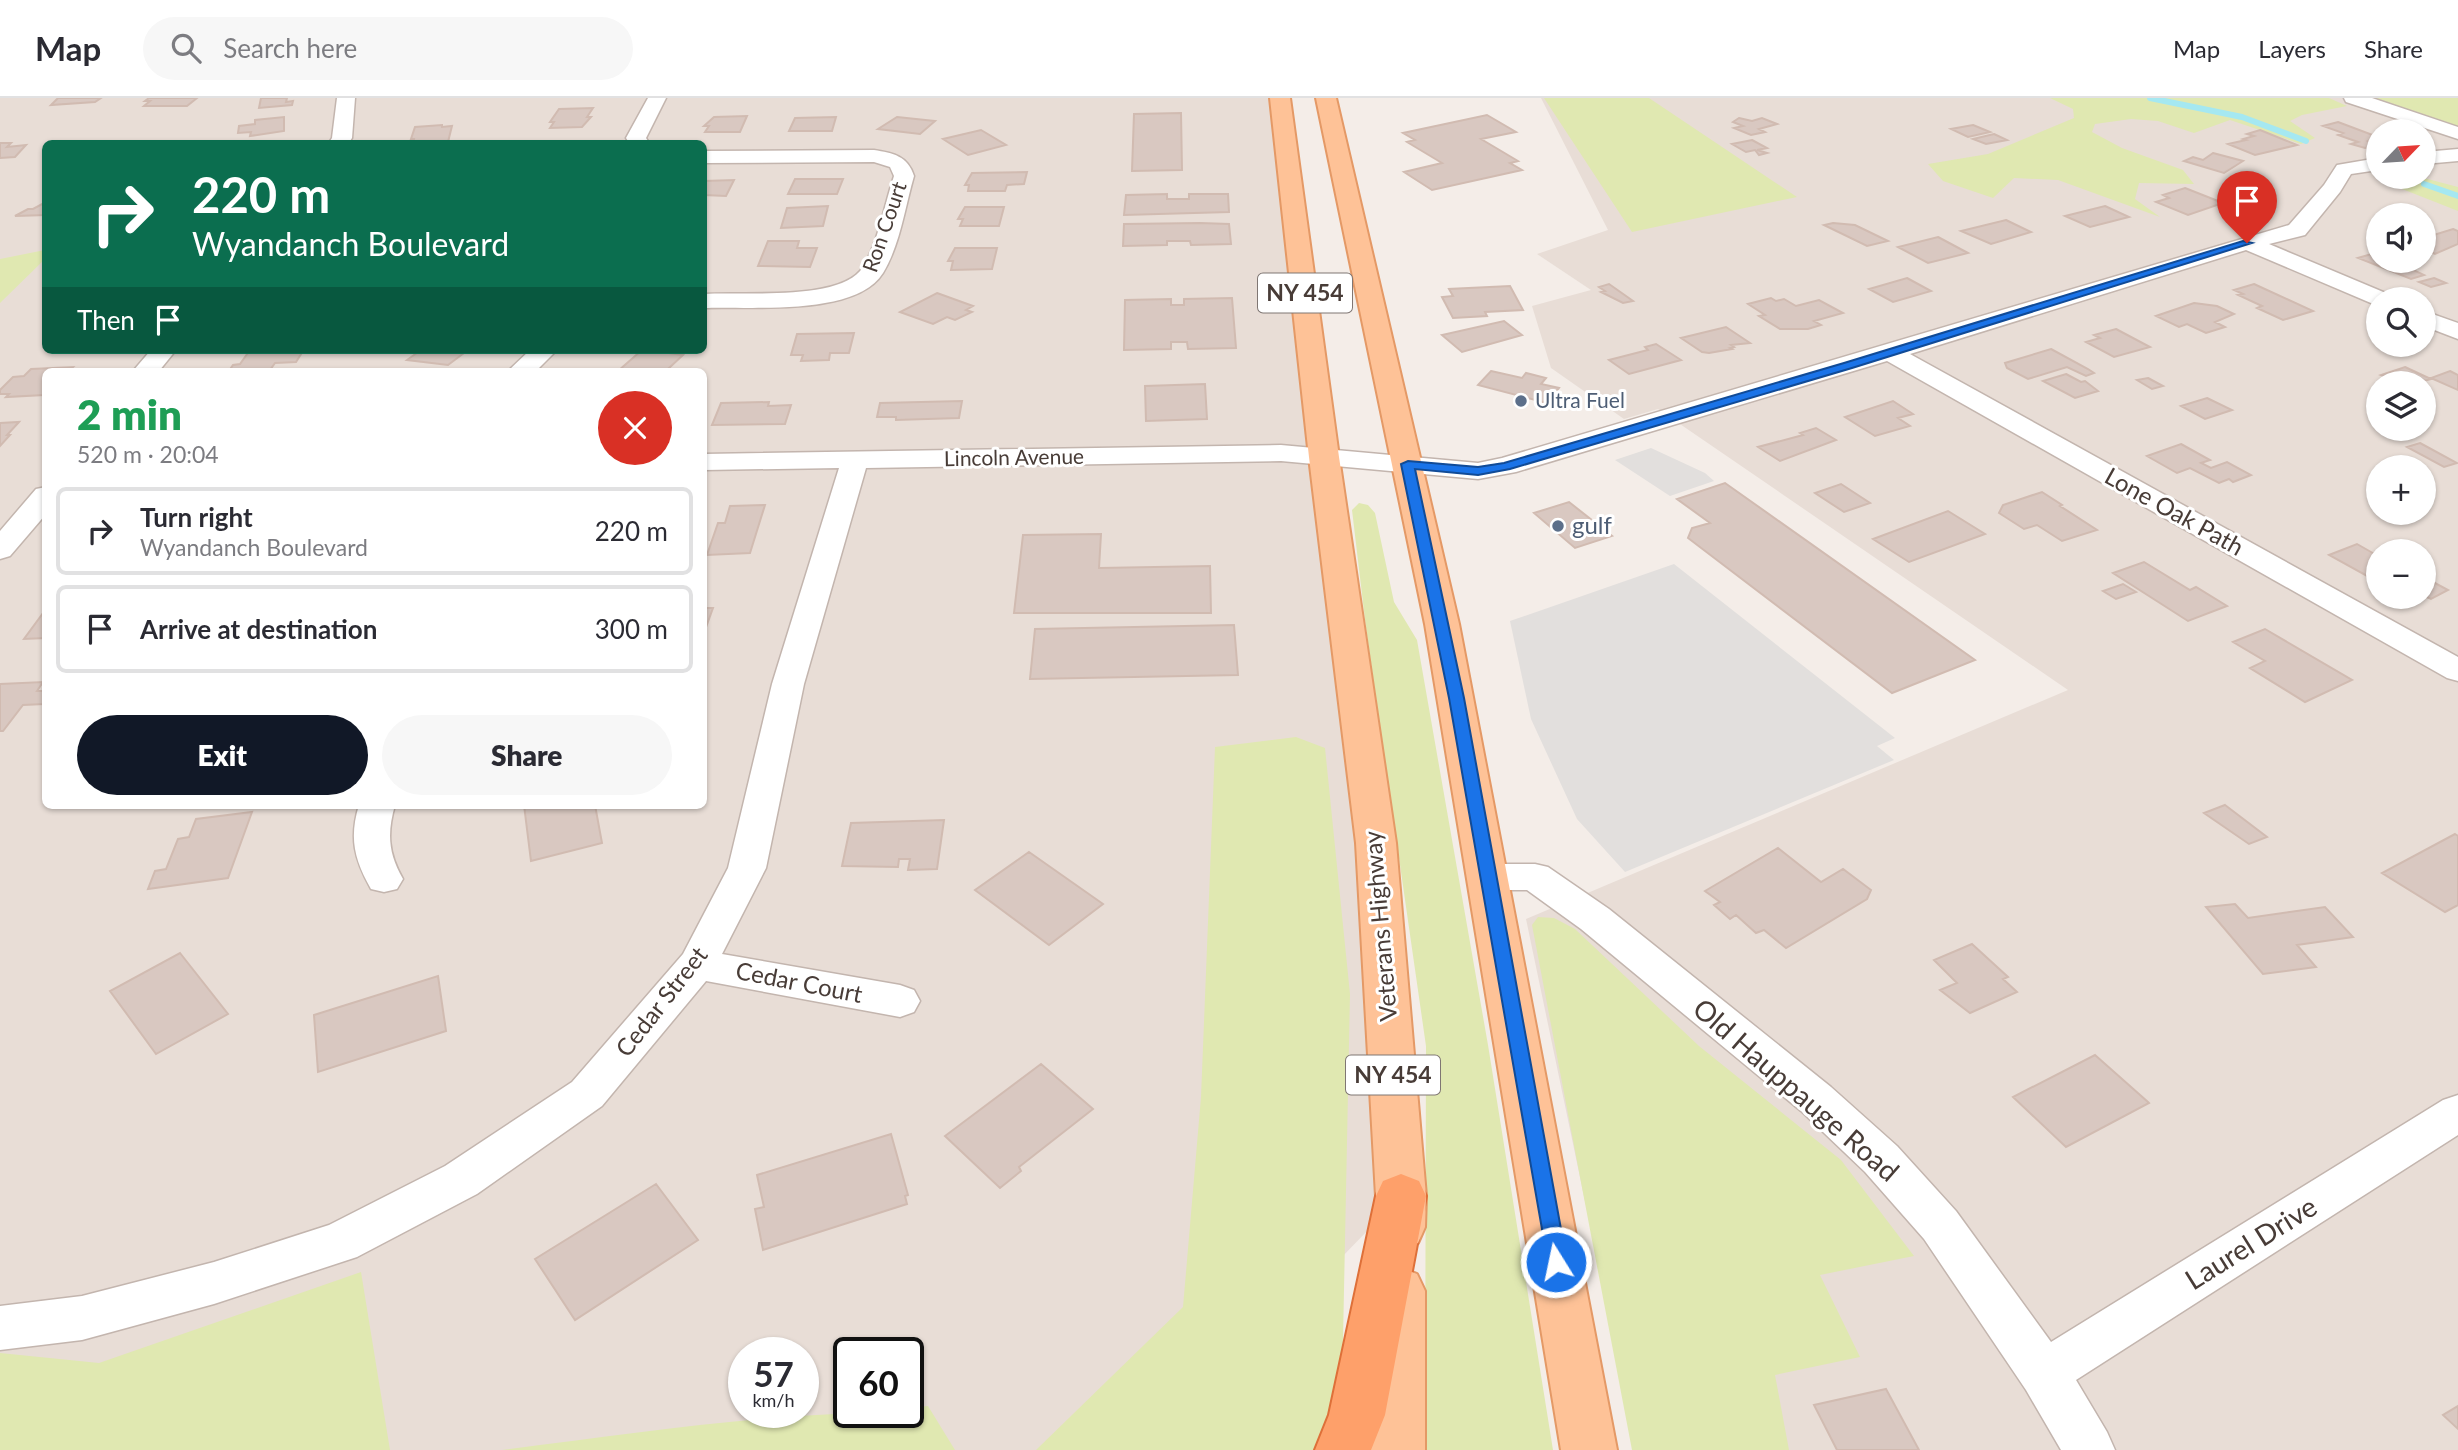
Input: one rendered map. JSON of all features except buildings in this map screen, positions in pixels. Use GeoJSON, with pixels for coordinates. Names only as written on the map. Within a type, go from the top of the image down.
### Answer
{"type":"FeatureCollection","features":[{"type":"Feature","properties":{"kind":"highway"},"geometry":{"type":"LineString","coordinates":[[1343,1450],[1357,1415],[1401,1196]]}},
{"type":"Feature","properties":{"kind":"main road","name":"NY 454"},"geometry":{"type":"LineString","coordinates":[[1280,98],[1326,472]]}},
{"type":"Feature","properties":{"kind":"main road","name":"NY 454"},"geometry":{"type":"LineString","coordinates":[[1326,98],[1349,212],[1445,637],[1589,1450]]}},
{"type":"Feature","properties":{"kind":"main road","name":"Veterans Highway"},"geometry":{"type":"LineString","coordinates":[[1326,472],[1376,843],[1401,1196],[1396,1450]]}},
{"type":"Feature","properties":{"kind":"street"},"geometry":{"type":"LineString","coordinates":[[341,140],[346,98]]}},
{"type":"Feature","properties":{"kind":"street"},"geometry":{"type":"LineString","coordinates":[[637,140],[657,98]]}},
{"type":"Feature","properties":{"kind":"street"},"geometry":{"type":"LineString","coordinates":[[2353,98],[2458,133]]}},
{"type":"Feature","properties":{"kind":"street"},"geometry":{"type":"LineString","coordinates":[[2436,157],[2458,155]]}},
{"type":"Feature","properties":{"kind":"street","name":"Ron Court"},"geometry":{"type":"LineString","coordinates":[[707,157],[874,156],[895,161],[902,168],[904,176],[872,274],[856,288],[831,296],[707,301]]}},
{"type":"Feature","properties":{"kind":"street","name":"Lincoln Avenue"},"geometry":{"type":"LineString","coordinates":[[707,462],[1281,453],[1326,472],[1408,464],[1478,471],[1506,466],[2297,230],[2333,188],[2344,169],[2366,166]]}},
{"type":"Feature","properties":{"kind":"street"},"geometry":{"type":"LineString","coordinates":[[2247,243],[2366,293]]}},
{"type":"Feature","properties":{"kind":"street"},"geometry":{"type":"LineString","coordinates":[[2436,323],[2458,332]]}},
{"type":"Feature","properties":{"kind":"street","name":"Lone Oak Path"},"geometry":{"type":"LineString","coordinates":[[1890,352],[2458,671]]}},
{"type":"Feature","properties":{"kind":"street"},"geometry":{"type":"LineString","coordinates":[[148,368],[160,354]]}},
{"type":"Feature","properties":{"kind":"street"},"geometry":{"type":"LineString","coordinates":[[524,368],[540,354]]}},
{"type":"Feature","properties":{"kind":"street","name":"Cedar Street"},"geometry":{"type":"LineString","coordinates":[[0,1328],[82,1318],[214,1283],[341,1242],[461,1180],[587,1094],[697,964],[747,868],[788,684],[855,460]]}},
{"type":"Feature","properties":{"kind":"street"},"geometry":{"type":"LineString","coordinates":[[0,550],[42,500]]}},
{"type":"Feature","properties":{"kind":"street"},"geometry":{"type":"LineString","coordinates":[[376,809],[368,834],[372,859],[384,879]]}},
{"type":"Feature","properties":{"kind":"street","name":"Old Hauppauge Road"},"geometry":{"type":"LineString","coordinates":[[1488,877],[1535,877],[1595,919],[1816,1099],[1881,1159],[1940,1224],[2044,1373],[2089,1450]]}},
{"type":"Feature","properties":{"kind":"street","name":"Cedar Court"},"geometry":{"type":"LineString","coordinates":[[697,964],[900,1002]]}},
{"type":"Feature","properties":{"kind":"street","name":"Laurel Drive"},"geometry":{"type":"LineString","coordinates":[[2044,1373],[2458,1113]]}},
{"type":"Feature","properties":{"kind":"shaded area"},"geometry":{"type":"Polygon","coordinates":[[[0,98],[1280,98],[1401,1196],[1155,1450],[0,1450],[0,98]]]}},
{"type":"Feature","properties":{"kind":"shaded area"},"geometry":{"type":"Polygon","coordinates":[[[1541,98],[2458,98],[2458,1450],[1637,1450],[1526,919],[2068,690],[1658,409],[1624,419],[1551,368],[1532,306],[1591,290],[1537,254],[1608,230],[1541,98]]]}},
{"type":"Feature","properties":{"kind":"shaded area"},"geometry":{"type":"Polygon","coordinates":[[[1651,448],[1705,473],[1714,481],[1670,496],[1615,460],[1651,448]]]}},
{"type":"Feature","properties":{"kind":"shaded area"},"geometry":{"type":"Polygon","coordinates":[[[1674,564],[1895,738],[1877,746],[1894,760],[1625,872],[1577,819],[1531,719],[1510,621],[1674,564]]]}},
{"type":"Feature","properties":{"kind":"green space"},"geometry":{"type":"Polygon","coordinates":[[[1544,98],[1649,98],[1797,197],[1632,232],[1544,98]]]}},
{"type":"Feature","properties":{"kind":"green space"},"geometry":{"type":"Polygon","coordinates":[[[2050,98],[2329,98],[2347,106],[2302,115],[2290,121],[2315,138],[2301,144],[2230,120],[2194,133],[2158,121],[2131,119],[2095,124],[2092,132],[2122,148],[2183,170],[2194,184],[2139,183],[2135,199],[2160,217],[2058,180],[2014,178],[1993,198],[1943,181],[1928,164],[1988,154],[2074,118],[2073,109],[2050,98]]]}},
{"type":"Feature","properties":{"kind":"green space"},"geometry":{"type":"Polygon","coordinates":[[[2371,98],[2458,98],[2458,127],[2371,98]]]}},
{"type":"Feature","properties":{"kind":"green space"},"geometry":{"type":"Polygon","coordinates":[[[2436,181],[2458,187],[2458,211],[2402,189],[2436,189],[2436,181]]]}},
{"type":"Feature","properties":{"kind":"green space"},"geometry":{"type":"Polygon","coordinates":[[[42,251],[42,262],[0,303],[0,259],[42,251]]]}},
{"type":"Feature","properties":{"kind":"green space"},"geometry":{"type":"Polygon","coordinates":[[[1359,503],[1368,505],[1375,513],[1394,602],[1417,640],[1488,1045],[1553,1450],[1425,1450],[1426,1046],[1366,628],[1352,510],[1359,503]]]}},
{"type":"Feature","properties":{"kind":"green space"},"geometry":{"type":"Polygon","coordinates":[[[1296,737],[1325,748],[1350,994],[1342,1389],[1314,1450],[1036,1450],[1183,1307],[1201,1097],[1215,747],[1296,737]]]}},
{"type":"Feature","properties":{"kind":"green space"},"geometry":{"type":"Polygon","coordinates":[[[1538,917],[1554,918],[1575,929],[1699,1046],[1841,1160],[1914,1256],[1820,1275],[1860,1357],[1775,1375],[1789,1450],[1632,1450],[1532,925],[1538,917]]]}},
{"type":"Feature","properties":{"kind":"green space"},"geometry":{"type":"Polygon","coordinates":[[[361,1272],[390,1450],[0,1450],[0,1353],[99,1363],[361,1272]]]}},
{"type":"Feature","properties":{"kind":"green space"},"geometry":{"type":"Polygon","coordinates":[[[924,1406],[928,1406],[955,1450],[502,1450],[728,1423],[728,1428],[819,1428],[819,1415],[833,1414],[833,1428],[924,1428],[924,1406]]]}},
{"type":"Feature","properties":{"kind":"waterway"},"geometry":{"type":"LineString","coordinates":[[2150,98],[2242,117],[2306,141]]}},
{"type":"Feature","properties":{"kind":"waterway"},"geometry":{"type":"LineString","coordinates":[[2436,188],[2458,196]]}},
{"type":"Feature","properties":{"kind":"place","name":"Ultra Fuel"},"geometry":{"type":"Point","coordinates":[1521,401]}},
{"type":"Feature","properties":{"kind":"place","name":"gulf"},"geometry":{"type":"Point","coordinates":[1558,526]}},
{"type":"Feature","properties":{"kind":"route"},"geometry":{"type":"LineString","coordinates":[[1556,1262],[1456,698],[1408,464],[1478,471],[1506,466],[2247,243]]}}]}
